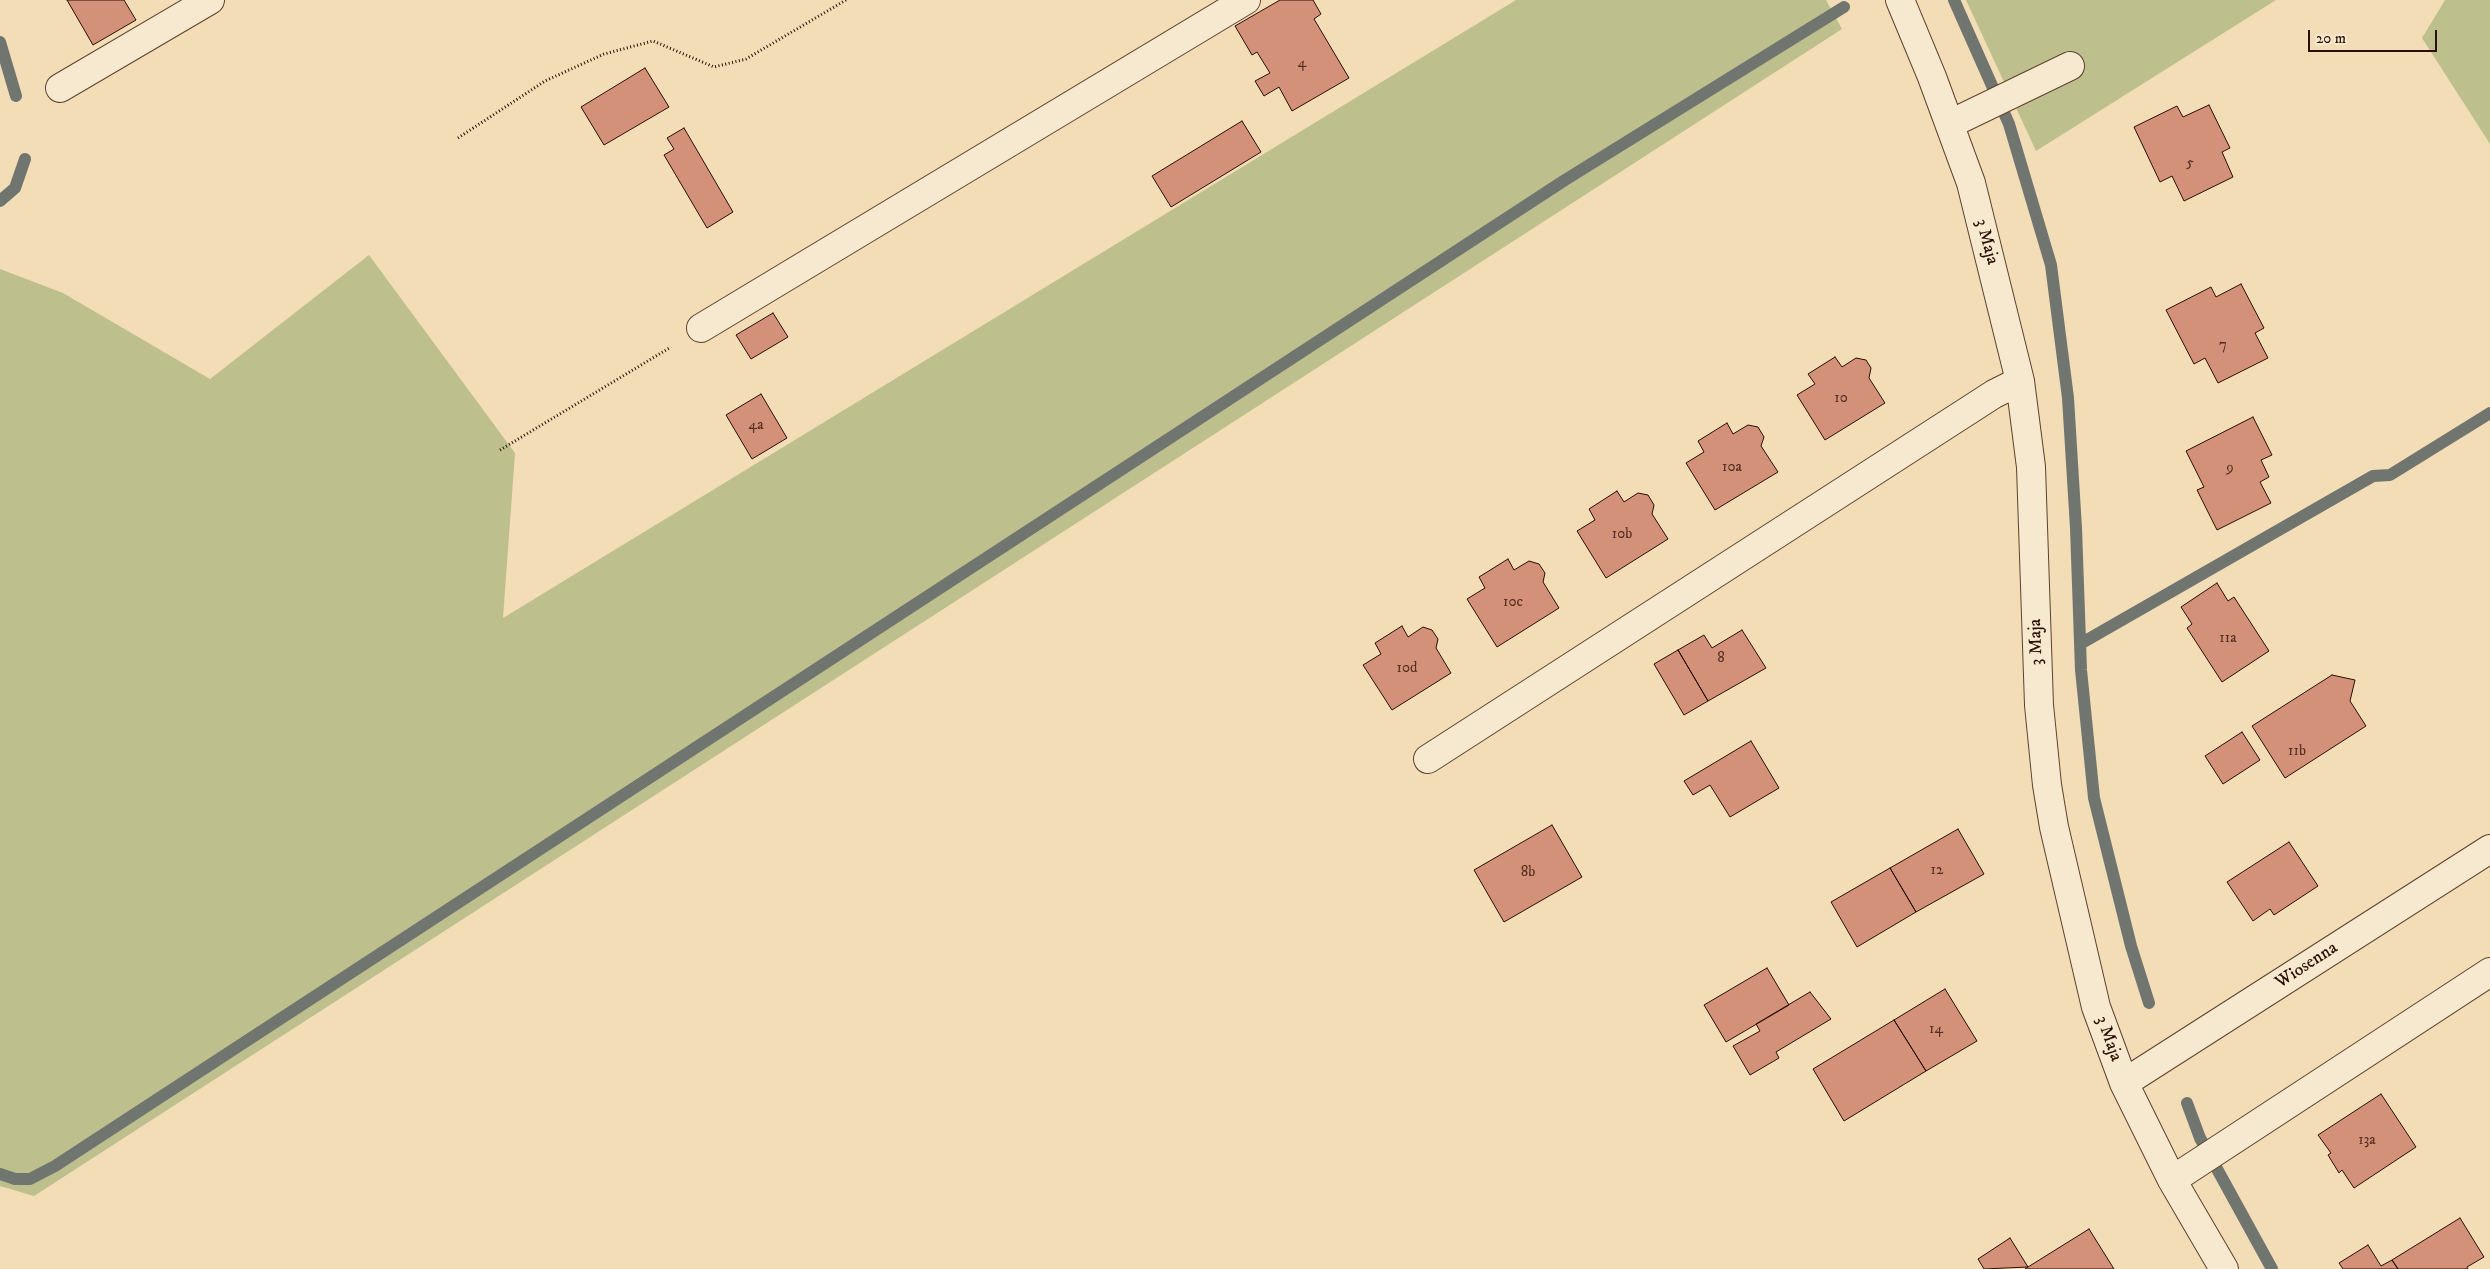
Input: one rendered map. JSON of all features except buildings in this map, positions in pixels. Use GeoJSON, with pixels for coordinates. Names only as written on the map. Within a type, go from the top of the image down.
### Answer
{"type":"FeatureCollection","features":[{"type":"Feature","properties":{"kind":"street"},"geometry":{"type":"LineString","coordinates":[[60,88],[210,0]]}},
{"type":"Feature","properties":{"kind":"street"},"geometry":{"type":"LineString","coordinates":[[701,328],[1246,0]]}},
{"type":"Feature","properties":{"kind":"street","name":"3 Maja"},"geometry":{"type":"LineString","coordinates":[[1900,0],[1950,124],[1971,183],[2020,381],[2032,467],[2038,705],[2054,827],[2096,1007],[2124,1083],[2172,1180],[2224,1269]]}},
{"type":"Feature","properties":{"kind":"street"},"geometry":{"type":"LineString","coordinates":[[1950,124],[2070,66]]}},
{"type":"Feature","properties":{"kind":"street"},"geometry":{"type":"LineString","coordinates":[[1428,759],[1994,394],[2020,381]]}},
{"type":"Feature","properties":{"kind":"street","name":"Wiosenna"},"geometry":{"type":"LineString","coordinates":[[2124,1083],[2490,849]]}},
{"type":"Feature","properties":{"kind":"street"},"geometry":{"type":"LineString","coordinates":[[2172,1180],[2490,972]]}},
{"type":"Feature","properties":{"kind":"path"},"geometry":{"type":"LineString","coordinates":[[458,138],[545,81],[604,54],[653,41],[714,66],[722,65],[746,59],[846,0]]}},
{"type":"Feature","properties":{"kind":"path"},"geometry":{"type":"LineString","coordinates":[[500,450],[701,328]]}},
{"type":"Feature","properties":{"kind":"green space"},"geometry":{"type":"Polygon","coordinates":[[[1516,0],[1826,0],[1842,29],[34,1196],[0,1186],[0,269],[63,293],[210,379],[369,255],[515,453],[503,618],[1516,0]]]}},
{"type":"Feature","properties":{"kind":"green space"},"geometry":{"type":"Polygon","coordinates":[[[1966,0],[2276,0],[2036,151],[1966,0]]]}},
{"type":"Feature","properties":{"kind":"green space"},"geometry":{"type":"Polygon","coordinates":[[[2445,0],[2490,0],[2490,144],[2422,38],[2445,0]]]}},
{"type":"Feature","properties":{"kind":"waterway"},"geometry":{"type":"LineString","coordinates":[[1954,0],[2009,124],[2051,265],[2068,398],[2076,528],[2081,670],[2094,798],[2131,946],[2149,1003]]}},
{"type":"Feature","properties":{"kind":"waterway"},"geometry":{"type":"LineString","coordinates":[[0,1174],[15,1179],[30,1179],[55,1166],[1565,180],[1844,7]]}},
{"type":"Feature","properties":{"kind":"waterway"},"geometry":{"type":"LineString","coordinates":[[0,42],[16,96]]}},
{"type":"Feature","properties":{"kind":"waterway"},"geometry":{"type":"LineString","coordinates":[[0,201],[15,188],[25,159]]}},
{"type":"Feature","properties":{"kind":"waterway"},"geometry":{"type":"LineString","coordinates":[[2080,644],[2373,476],[2390,475],[2490,413]]}},
{"type":"Feature","properties":{"kind":"waterway"},"geometry":{"type":"LineString","coordinates":[[2187,1103],[2200,1138],[2272,1269]]}}]}
